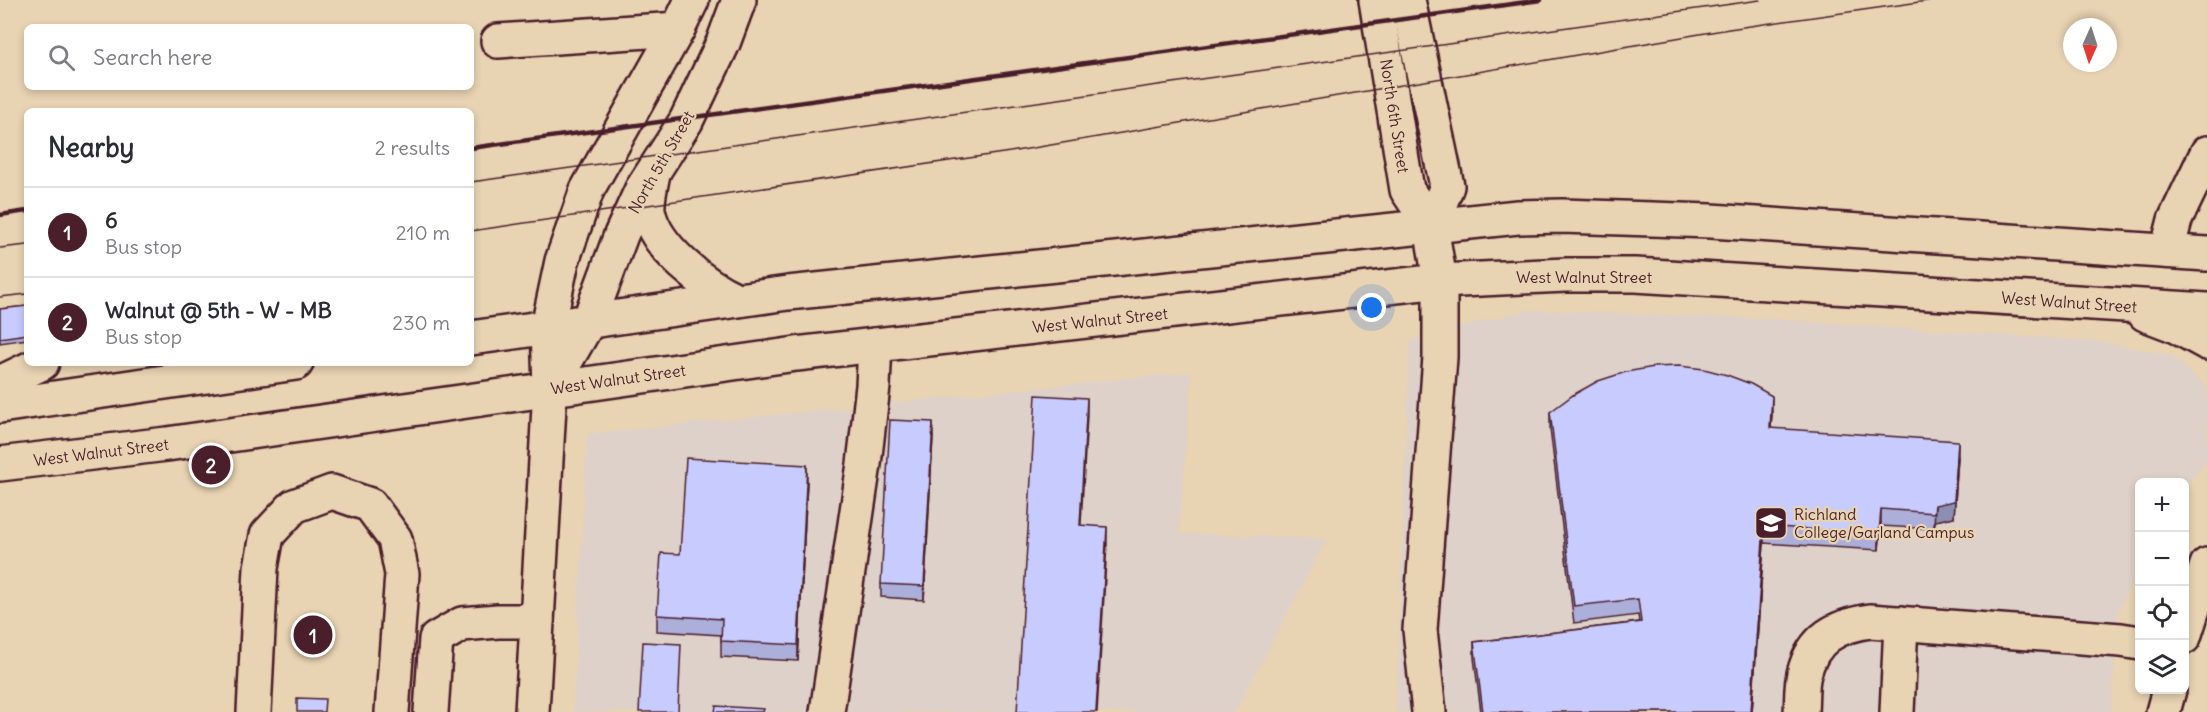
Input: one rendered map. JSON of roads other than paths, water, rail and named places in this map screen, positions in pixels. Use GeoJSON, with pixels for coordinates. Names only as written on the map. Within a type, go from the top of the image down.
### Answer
{"type":"FeatureCollection","features":[{"type":"Feature","properties":{"kind":"main road","name":"North 5th Street"},"geometry":{"type":"LineString","coordinates":[[532,712],[550,388],[548,327],[562,261],[587,190],[692,0]]}},
{"type":"Feature","properties":{"kind":"main road","name":"North 5th Street"},"geometry":{"type":"LineString","coordinates":[[550,388],[589,321],[621,235],[642,189],[686,121],[723,43],[739,0]]}},
{"type":"Feature","properties":{"kind":"main road","name":"North 6th Street"},"geometry":{"type":"LineString","coordinates":[[1376,0],[1407,190],[1431,226],[1440,281],[1440,357],[1420,630],[1429,712]]}},
{"type":"Feature","properties":{"kind":"main road","name":"North 6th Street"},"geometry":{"type":"LineString","coordinates":[[1408,0],[1447,186],[1431,226]]}},
{"type":"Feature","properties":{"kind":"main road"},"geometry":{"type":"LineString","coordinates":[[498,41],[678,29]]}},
{"type":"Feature","properties":{"kind":"main road"},"geometry":{"type":"LineString","coordinates":[[2167,252],[2175,220],[2207,153]]}},
{"type":"Feature","properties":{"kind":"main road"},"geometry":{"type":"LineString","coordinates":[[653,173],[648,207],[651,222],[665,244],[691,271],[725,295],[737,300]]}},
{"type":"Feature","properties":{"kind":"main road"},"geometry":{"type":"LineString","coordinates":[[474,338],[737,300],[876,283],[1518,218],[1711,221],[2207,254]]}},
{"type":"Feature","properties":{"kind":"main road","name":"West Walnut Street"},"geometry":{"type":"LineString","coordinates":[[0,464],[167,444],[550,388],[874,345],[1440,281],[1556,275],[1635,275],[2207,310]]}},
{"type":"Feature","properties":{"kind":"main road"},"geometry":{"type":"LineString","coordinates":[[2124,305],[2174,325],[2207,343]]}},
{"type":"Feature","properties":{"kind":"main road"},"geometry":{"type":"LineString","coordinates":[[826,712],[864,464],[873,386],[874,345]]}},
{"type":"Feature","properties":{"kind":"main road"},"geometry":{"type":"LineString","coordinates":[[0,383],[36,366]]}},
{"type":"Feature","properties":{"kind":"main road"},"geometry":{"type":"LineString","coordinates":[[0,406],[275,366]]}},
{"type":"Feature","properties":{"kind":"main road"},"geometry":{"type":"LineString","coordinates":[[254,712],[261,568],[267,535],[294,506],[332,492],[370,504],[395,539],[402,574],[392,712]]}},
{"type":"Feature","properties":{"kind":"main road"},"geometry":{"type":"LineString","coordinates":[[2189,622],[2207,566]]}},
{"type":"Feature","properties":{"kind":"main road"},"geometry":{"type":"LineString","coordinates":[[431,712],[436,639],[462,624],[537,621]]}},
{"type":"Feature","properties":{"kind":"main road"},"geometry":{"type":"LineString","coordinates":[[1801,712],[1803,675],[1812,653],[1827,636],[1847,624],[1870,621],[1901,623],[2135,643]]}},
{"type":"Feature","properties":{"kind":"main road"},"geometry":{"type":"LineString","coordinates":[[1897,712],[1901,623]]}},
{"type":"Feature","properties":{"kind":"main road"},"geometry":{"type":"LineString","coordinates":[[2163,712],[2168,694]]}},
{"type":"Feature","properties":{"kind":"tram line"},"geometry":{"type":"LineString","coordinates":[[474,182],[1760,0]]}},
{"type":"Feature","properties":{"kind":"tram line"},"geometry":{"type":"LineString","coordinates":[[474,231],[1010,152],[1729,29],[1934,0]]}},
{"type":"Feature","properties":{"kind":"tram line"},"geometry":{"type":"LineString","coordinates":[[0,248],[24,245]]}},
{"type":"Feature","properties":{"kind":"tram line"},"geometry":{"type":"LineString","coordinates":[[0,297],[24,294]]}},
{"type":"Feature","properties":{"kind":"railway"},"geometry":{"type":"LineString","coordinates":[[474,148],[1541,0]]}},
{"type":"Feature","properties":{"kind":"railway"},"geometry":{"type":"LineString","coordinates":[[0,215],[24,211]]}},
{"type":"Feature","properties":{"kind":"place","name":"Walnut @ 5th - W - MB"},"geometry":{"type":"Point","coordinates":[211,465]}},
{"type":"Feature","properties":{"kind":"place","name":"Richland College/Garland Campus"},"geometry":{"type":"Point","coordinates":[1771,523]}},
{"type":"Feature","properties":{"kind":"place","name":"6"},"geometry":{"type":"Point","coordinates":[313,635]}}]}
